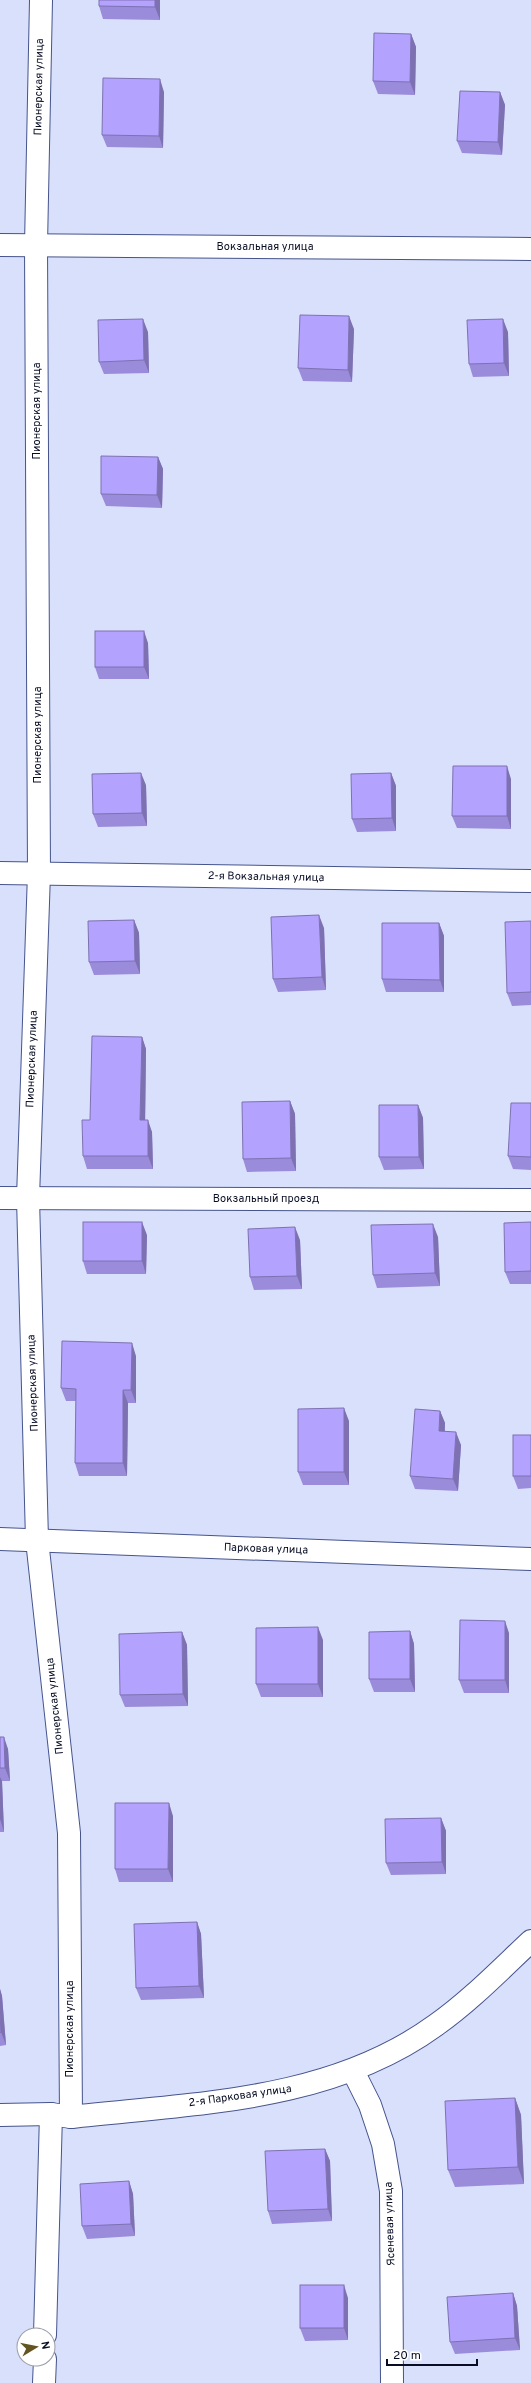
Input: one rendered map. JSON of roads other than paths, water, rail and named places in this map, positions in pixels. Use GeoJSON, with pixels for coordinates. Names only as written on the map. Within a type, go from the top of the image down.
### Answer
{"type":"FeatureCollection","features":[{"type":"Feature","properties":{"kind":"street","name":"Пионерская улица"},"geometry":{"type":"LineString","coordinates":[[41,0],[36,245],[39,873],[28,1198],[37,1540],[69,1833],[61,2115],[46,2327]]}},
{"type":"Feature","properties":{"kind":"street","name":"Вокзальная улица"},"geometry":{"type":"LineString","coordinates":[[0,245],[531,249]]}},
{"type":"Feature","properties":{"kind":"street","name":"2-я Вокзальная улица"},"geometry":{"type":"LineString","coordinates":[[0,873],[531,881]]}},
{"type":"Feature","properties":{"kind":"street","name":"Вокзальный проезд"},"geometry":{"type":"LineString","coordinates":[[0,1198],[531,1200]]}},
{"type":"Feature","properties":{"kind":"street","name":"Парковая улица"},"geometry":{"type":"LineString","coordinates":[[0,1539],[531,1559]]}},
{"type":"Feature","properties":{"kind":"street","name":"2-я Парковая улица"},"geometry":{"type":"LineString","coordinates":[[0,2115],[61,2115],[266,2095],[311,2085],[353,2071],[394,2051],[435,2026],[468,2000],[531,1941]]}},
{"type":"Feature","properties":{"kind":"street","name":"Ясеневая улица"},"geometry":{"type":"LineString","coordinates":[[353,2071],[370,2105],[383,2144],[391,2191],[392,2383]]}},
{"type":"Feature","properties":{"kind":"street"},"geometry":{"type":"LineString","coordinates":[[44,2383],[45,2367]]}}]}
